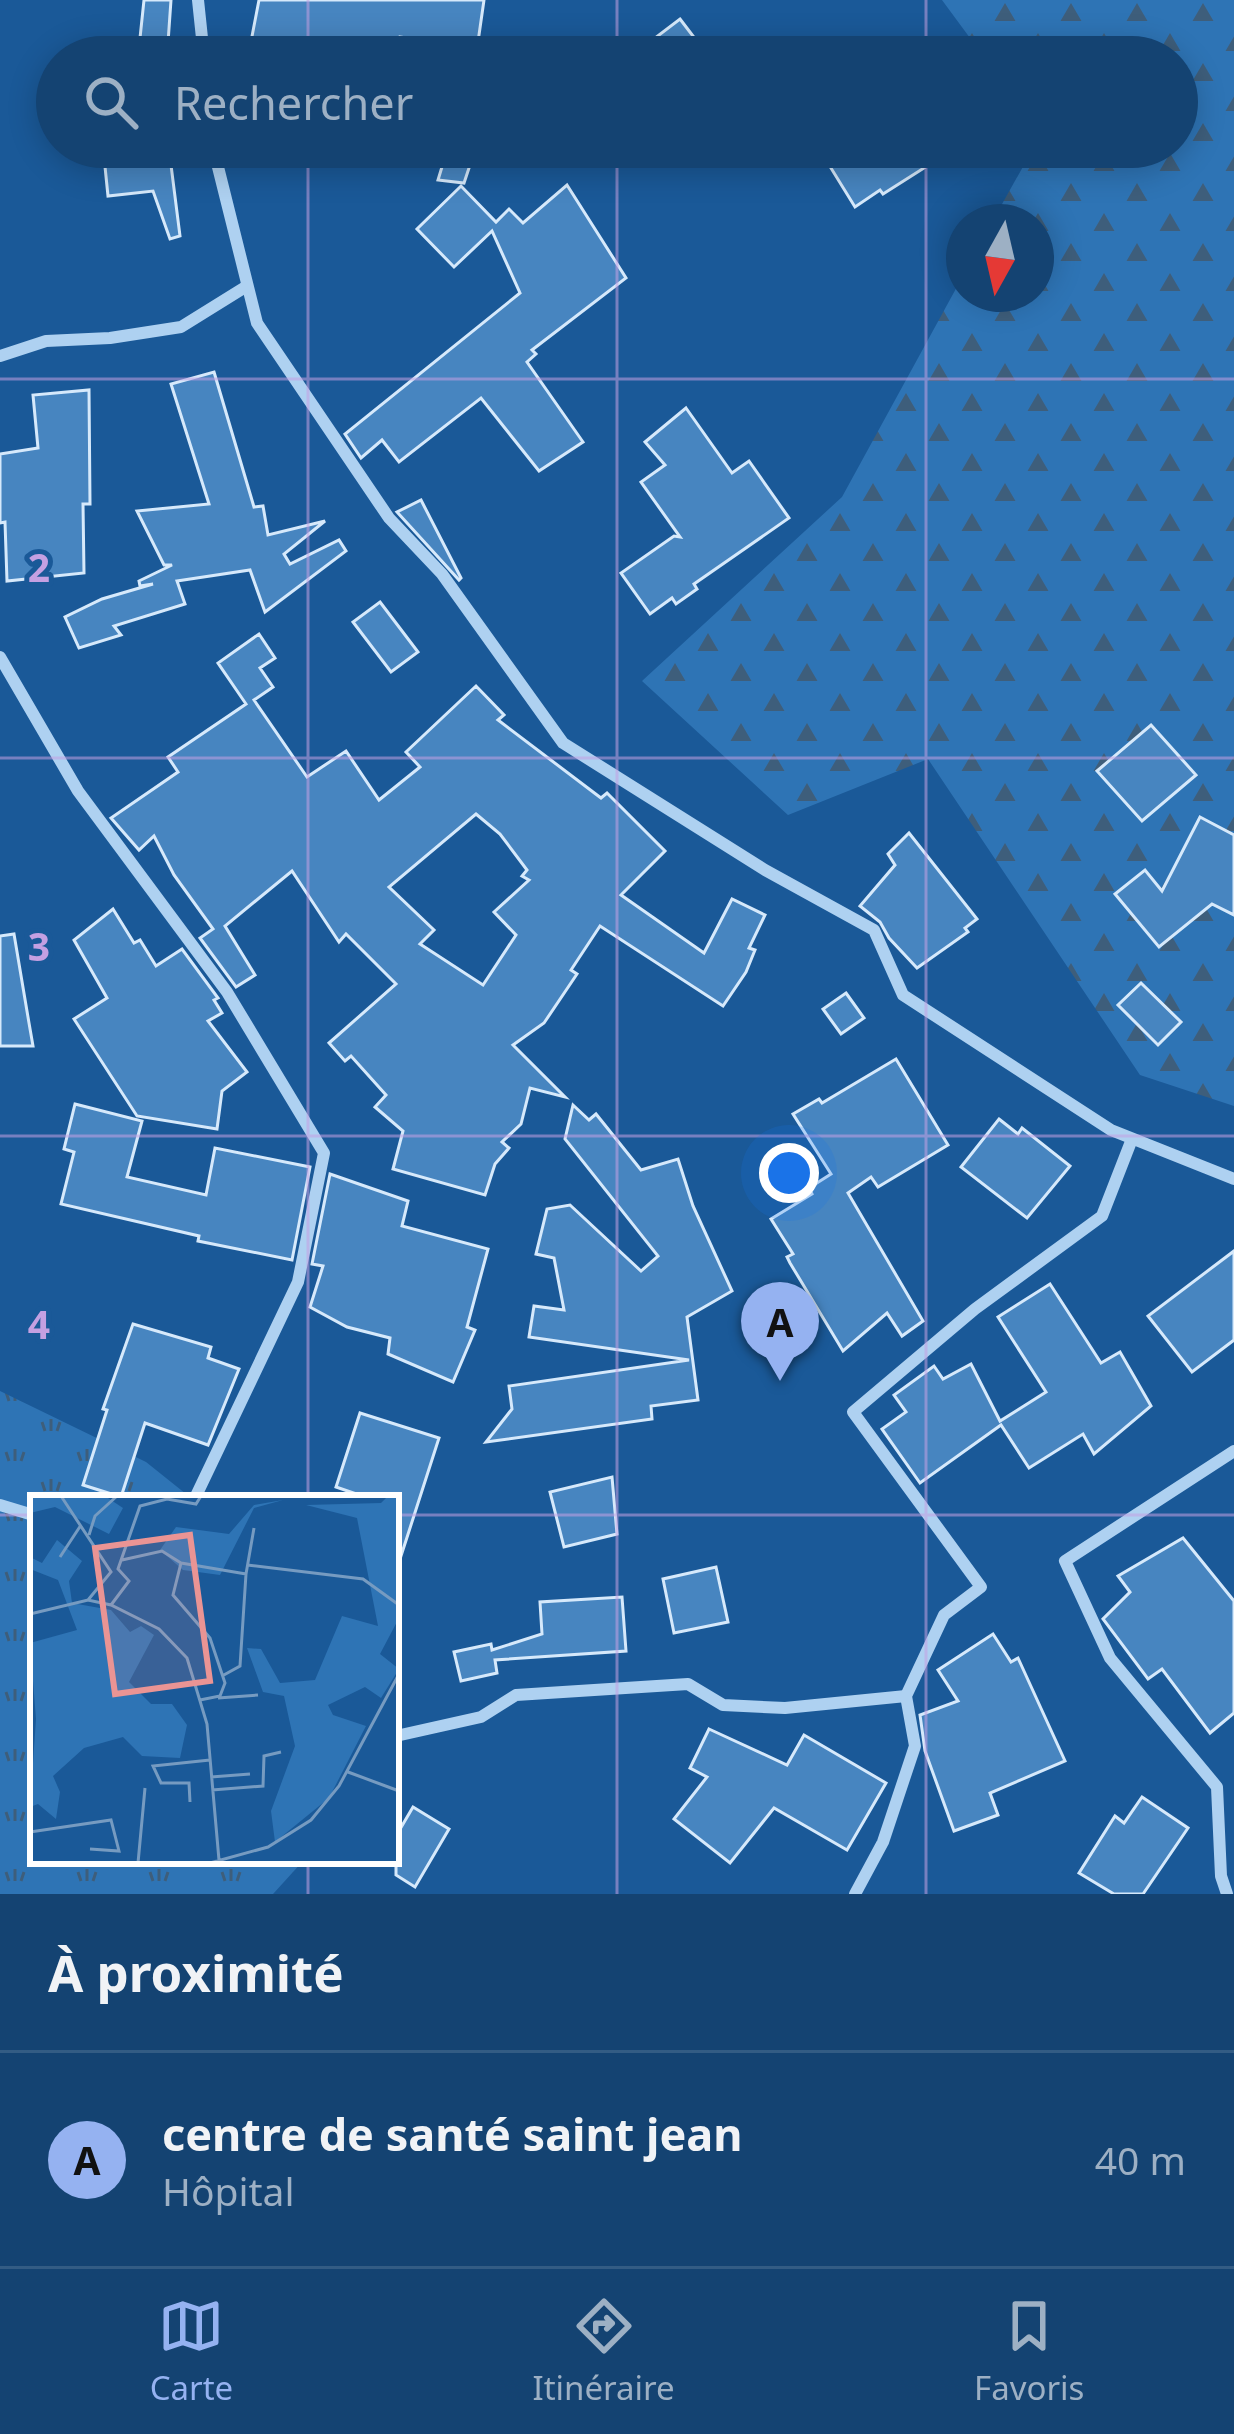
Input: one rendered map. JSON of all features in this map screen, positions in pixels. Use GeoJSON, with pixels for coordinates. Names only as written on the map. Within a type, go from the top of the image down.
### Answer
{"type":"FeatureCollection","features":[{"type":"Feature","properties":{"kind":"street"},"geometry":{"type":"LineString","coordinates":[[198,0],[202,36]]}},
{"type":"Feature","properties":{"kind":"street"},"geometry":{"type":"LineString","coordinates":[[218,168],[257,323],[389,518],[442,574],[563,743],[765,871],[874,930],[903,995],[1111,1130],[1234,1179]]}},
{"type":"Feature","properties":{"kind":"street"},"geometry":{"type":"LineString","coordinates":[[0,356],[46,341],[110,338],[181,327],[248,286]]}},
{"type":"Feature","properties":{"kind":"street"},"geometry":{"type":"LineString","coordinates":[[0,657],[78,791],[227,992],[323,1153],[298,1282],[196,1495]]}},
{"type":"Feature","properties":{"kind":"street"},"geometry":{"type":"LineString","coordinates":[[855,1894],[883,1842],[915,1746],[906,1696],[944,1615],[980,1587],[853,1412],[975,1309],[1102,1216],[1132,1139]]}},
{"type":"Feature","properties":{"kind":"street"},"geometry":{"type":"LineString","coordinates":[[1227,1894],[1221,1876],[1217,1787],[1109,1658],[1065,1561],[1234,1451]]}},
{"type":"Feature","properties":{"kind":"street"},"geometry":{"type":"LineString","coordinates":[[0,1505],[30,1514]]}},
{"type":"Feature","properties":{"kind":"street"},"geometry":{"type":"LineString","coordinates":[[399,1735],[481,1717],[516,1695],[688,1684],[723,1705],[785,1708],[906,1696]]}},
{"type":"Feature","properties":{"kind":"green space"},"geometry":{"type":"Polygon","coordinates":[[[942,0],[1234,0],[1234,1106],[1140,1075],[928,759],[788,815],[642,681],[842,497],[946,307],[946,312],[1054,312],[1054,204],[1002,204],[1022,168],[1198,168],[1198,36],[969,36],[942,0]]]}},
{"type":"Feature","properties":{"kind":"green space"},"geometry":{"type":"Polygon","coordinates":[[[0,1391],[146,1462],[187,1495],[30,1495],[30,1864],[300,1864],[273,1894],[0,1894],[0,1391]]]}},
{"type":"Feature","properties":{"kind":"building"},"geometry":{"type":"Polygon","coordinates":[[[144,0],[171,0],[168,36],[140,36],[144,0]]]}},
{"type":"Feature","properties":{"kind":"building"},"geometry":{"type":"Polygon","coordinates":[[[259,0],[484,0],[479,36],[252,36],[259,0]]]}},
{"type":"Feature","properties":{"kind":"building"},"geometry":{"type":"Polygon","coordinates":[[[680,19],[693,36],[658,36],[680,19]]]}},
{"type":"Feature","properties":{"kind":"building"},"geometry":{"type":"Polygon","coordinates":[[[105,168],[171,168],[180,236],[170,239],[153,191],[108,196],[105,168]]]}},
{"type":"Feature","properties":{"kind":"building"},"geometry":{"type":"Polygon","coordinates":[[[442,168],[469,168],[464,183],[438,180],[442,168]]]}},
{"type":"Feature","properties":{"kind":"building"},"geometry":{"type":"Polygon","coordinates":[[[831,168],[924,168],[883,194],[880,190],[855,207],[831,168]]]}},
{"type":"Feature","properties":{"kind":"building"},"geometry":{"type":"Polygon","coordinates":[[[567,185],[626,278],[532,350],[536,354],[527,362],[583,442],[539,471],[481,398],[399,462],[382,440],[361,458],[345,434],[520,293],[492,231],[454,267],[417,229],[461,186],[496,222],[509,209],[523,223],[567,185]]]}},
{"type":"Feature","properties":{"kind":"building"},"geometry":{"type":"Polygon","coordinates":[[[214,372],[254,507],[263,506],[268,535],[325,521],[284,554],[290,564],[339,540],[346,551],[265,612],[250,570],[177,581],[185,604],[114,626],[121,635],[79,648],[65,617],[102,599],[153,584],[140,586],[139,581],[172,565],[164,565],[137,511],[209,504],[171,384],[214,372]]]}},
{"type":"Feature","properties":{"kind":"building"},"geometry":{"type":"Polygon","coordinates":[[[89,390],[90,504],[83,504],[84,573],[7,581],[5,522],[0,523],[0,454],[38,448],[33,395],[89,390]]]}},
{"type":"Feature","properties":{"kind":"building"},"geometry":{"type":"Polygon","coordinates":[[[686,408],[732,473],[749,461],[789,518],[694,584],[697,589],[676,604],[672,598],[650,614],[621,573],[674,536],[680,537],[641,482],[665,465],[645,442],[686,408]]]}},
{"type":"Feature","properties":{"kind":"building"},"geometry":{"type":"Polygon","coordinates":[[[421,500],[461,578],[459,580],[397,512],[421,500]]]}},
{"type":"Feature","properties":{"kind":"building"},"geometry":{"type":"Polygon","coordinates":[[[380,602],[418,652],[391,672],[353,622],[380,602]]]}},
{"type":"Feature","properties":{"kind":"building"},"geometry":{"type":"Polygon","coordinates":[[[259,634],[275,658],[260,668],[273,687],[254,700],[307,777],[346,751],[379,800],[420,767],[406,752],[476,686],[504,715],[498,720],[601,798],[607,793],[665,851],[621,895],[704,953],[732,899],[765,915],[749,948],[755,950],[746,972],[723,1006],[600,926],[571,970],[577,974],[544,1023],[513,1045],[565,1097],[530,1088],[521,1124],[502,1142],[509,1148],[495,1164],[485,1195],[393,1169],[403,1131],[375,1107],[386,1095],[351,1056],[345,1061],[329,1043],[396,984],[346,934],[339,942],[292,871],[225,926],[255,975],[236,987],[200,938],[213,929],[174,875],[154,836],[139,850],[111,818],[178,772],[168,757],[246,704],[218,663],[259,634]],[[476,814],[389,887],[434,930],[420,944],[483,985],[516,935],[494,912],[529,880],[522,876],[527,870],[500,834],[476,814]]]}},
{"type":"Feature","properties":{"kind":"building"},"geometry":{"type":"Polygon","coordinates":[[[1151,725],[1196,775],[1142,821],[1097,771],[1151,725]]]}},
{"type":"Feature","properties":{"kind":"building"},"geometry":{"type":"Polygon","coordinates":[[[1200,817],[1234,835],[1234,915],[1212,904],[1159,947],[1115,894],[1145,870],[1162,891],[1200,817]]]}},
{"type":"Feature","properties":{"kind":"building"},"geometry":{"type":"Polygon","coordinates":[[[909,833],[977,919],[965,928],[968,932],[917,968],[880,922],[860,906],[895,865],[888,854],[909,833]]]}},
{"type":"Feature","properties":{"kind":"building"},"geometry":{"type":"Polygon","coordinates":[[[113,909],[134,943],[140,940],[156,966],[182,949],[218,998],[214,1000],[222,1013],[208,1021],[247,1072],[222,1091],[217,1129],[137,1116],[74,1019],[107,998],[74,940],[113,909]]]}},
{"type":"Feature","properties":{"kind":"building"},"geometry":{"type":"Polygon","coordinates":[[[14,934],[33,1046],[0,1046],[0,936],[14,934]]]}},
{"type":"Feature","properties":{"kind":"building"},"geometry":{"type":"Polygon","coordinates":[[[1141,983],[1181,1022],[1158,1045],[1118,1005],[1141,983]]]}},
{"type":"Feature","properties":{"kind":"building"},"geometry":{"type":"Polygon","coordinates":[[[846,993],[864,1018],[841,1034],[823,1009],[846,993]]]}},
{"type":"Feature","properties":{"kind":"building"},"geometry":{"type":"Polygon","coordinates":[[[896,1059],[948,1145],[878,1187],[871,1177],[848,1193],[923,1321],[902,1336],[887,1313],[843,1351],[790,1263],[787,1257],[793,1254],[771,1219],[812,1194],[809,1188],[831,1174],[793,1114],[819,1099],[822,1103],[896,1059]]]}},
{"type":"Feature","properties":{"kind":"building"},"geometry":{"type":"Polygon","coordinates":[[[75,1104],[142,1121],[127,1177],[206,1195],[215,1148],[310,1167],[292,1260],[198,1241],[199,1236],[61,1204],[74,1152],[64,1149],[75,1104]]]}},
{"type":"Feature","properties":{"kind":"building"},"geometry":{"type":"Polygon","coordinates":[[[573,1105],[589,1120],[596,1114],[641,1170],[678,1159],[693,1206],[732,1291],[687,1317],[698,1400],[651,1406],[652,1419],[486,1442],[512,1409],[509,1386],[689,1360],[529,1337],[534,1306],[564,1310],[554,1258],[536,1254],[547,1209],[570,1205],[641,1271],[658,1256],[565,1139],[573,1105]]]}},
{"type":"Feature","properties":{"kind":"building"},"geometry":{"type":"Polygon","coordinates":[[[999,1119],[1018,1134],[1022,1128],[1070,1166],[1027,1218],[961,1167],[999,1119]]]}},
{"type":"Feature","properties":{"kind":"building"},"geometry":{"type":"Polygon","coordinates":[[[330,1174],[408,1201],[402,1226],[488,1249],[467,1327],[475,1330],[453,1382],[388,1354],[390,1338],[347,1327],[310,1307],[323,1266],[312,1264],[330,1174]]]}},
{"type":"Feature","properties":{"kind":"building"},"geometry":{"type":"Polygon","coordinates":[[[1234,1251],[1234,1340],[1192,1372],[1148,1316],[1234,1251]]]}},
{"type":"Feature","properties":{"kind":"building"},"geometry":{"type":"Polygon","coordinates":[[[1050,1284],[1101,1363],[1120,1352],[1151,1406],[1094,1454],[1083,1434],[1029,1468],[1001,1425],[920,1483],[882,1429],[906,1412],[894,1395],[934,1366],[943,1379],[971,1364],[1000,1421],[1046,1392],[998,1317],[1050,1284]]]}},
{"type":"Feature","properties":{"kind":"building"},"geometry":{"type":"Polygon","coordinates":[[[133,1324],[211,1347],[208,1358],[239,1369],[208,1445],[145,1423],[122,1495],[83,1485],[107,1410],[103,1409],[133,1324]]]}},
{"type":"Feature","properties":{"kind":"building"},"geometry":{"type":"Polygon","coordinates":[[[360,1413],[439,1438],[401,1556],[399,1495],[359,1495],[336,1487],[360,1413]]]}},
{"type":"Feature","properties":{"kind":"building"},"geometry":{"type":"Polygon","coordinates":[[[612,1477],[617,1534],[564,1547],[550,1492],[612,1477]]]}},
{"type":"Feature","properties":{"kind":"building"},"geometry":{"type":"Polygon","coordinates":[[[1183,1538],[1234,1601],[1234,1713],[1210,1733],[1162,1669],[1148,1679],[1103,1619],[1130,1592],[1118,1576],[1183,1538]]]}},
{"type":"Feature","properties":{"kind":"building"},"geometry":{"type":"Polygon","coordinates":[[[716,1567],[728,1622],[674,1633],[663,1579],[716,1567]]]}},
{"type":"Feature","properties":{"kind":"building"},"geometry":{"type":"Polygon","coordinates":[[[622,1597],[626,1651],[495,1660],[497,1673],[461,1681],[454,1652],[491,1644],[492,1650],[542,1634],[540,1602],[622,1597]]]}},
{"type":"Feature","properties":{"kind":"building"},"geometry":{"type":"Polygon","coordinates":[[[993,1634],[1011,1662],[1018,1658],[1065,1761],[990,1793],[998,1815],[954,1831],[925,1751],[920,1715],[958,1701],[938,1670],[993,1634]]]}},
{"type":"Feature","properties":{"kind":"building"},"geometry":{"type":"Polygon","coordinates":[[[709,1729],[787,1765],[804,1735],[886,1783],[847,1850],[774,1808],[730,1863],[674,1819],[707,1777],[690,1768],[709,1729]]]}},
{"type":"Feature","properties":{"kind":"building"},"geometry":{"type":"Polygon","coordinates":[[[1142,1797],[1188,1828],[1143,1894],[1114,1894],[1079,1873],[1115,1816],[1124,1823],[1142,1797]]]}},
{"type":"Feature","properties":{"kind":"building"},"geometry":{"type":"Polygon","coordinates":[[[413,1807],[449,1829],[415,1887],[396,1875],[399,1831],[413,1807]]]}},
{"type":"Feature","properties":{"kind":"place","name":"centre de santé saint jean"},"geometry":{"type":"Point","coordinates":[780,1381]}}]}
